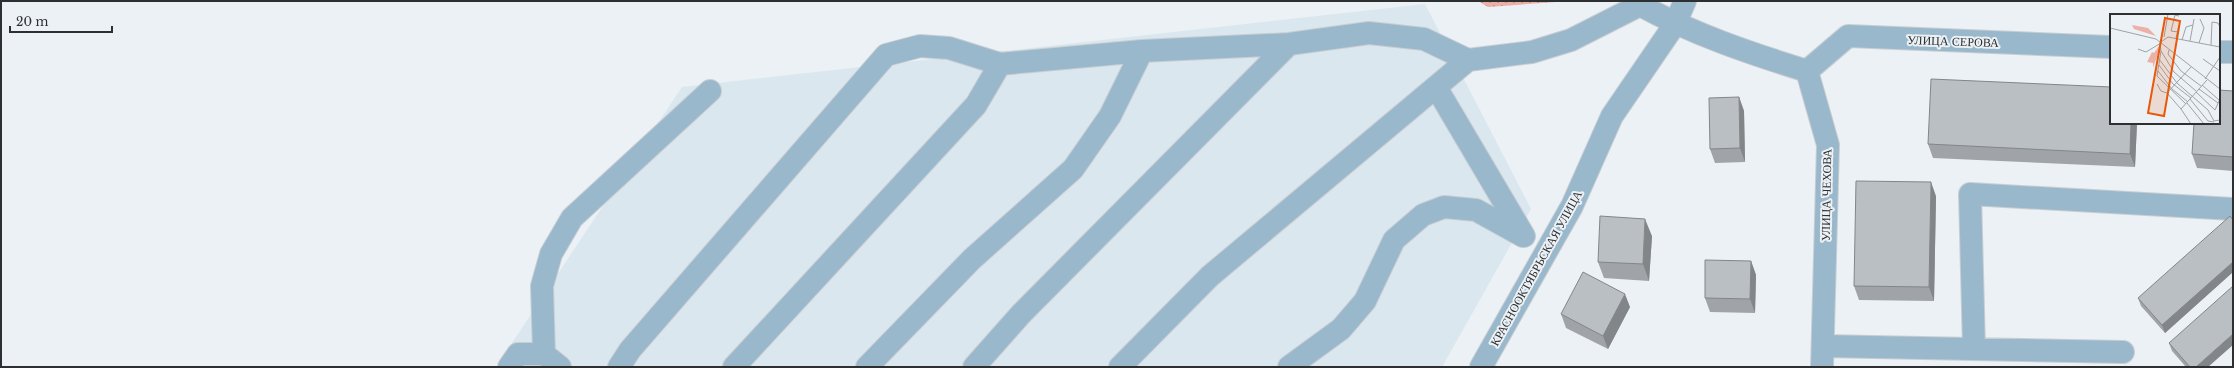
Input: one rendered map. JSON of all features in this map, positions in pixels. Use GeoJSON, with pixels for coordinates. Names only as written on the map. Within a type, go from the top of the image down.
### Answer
{"type":"FeatureCollection","features":[{"type":"Feature","properties":{"kind":"street","name":"КРАСНООКТЯБРЬСКАЯ УЛИЦА"},"geometry":{"type":"LineString","coordinates":[[1481,367],[1572,206],[1612,116],[1675,24],[1685,1]]}},
{"type":"Feature","properties":{"kind":"street"},"geometry":{"type":"LineString","coordinates":[[619,367],[630,350],[886,55],[920,46],[942,47],[1000,64],[1142,51],[1289,44],[1369,33],[1424,39],[1468,60],[1532,52],[1571,40],[1639,3],[1675,24],[1750,53],[1807,71]]}},
{"type":"Feature","properties":{"kind":"street","name":"УЛИЦА СЕРОВА"},"geometry":{"type":"LineString","coordinates":[[1807,71],[1848,36],[2110,47]]}},
{"type":"Feature","properties":{"kind":"street"},"geometry":{"type":"LineString","coordinates":[[974,367],[1021,314],[1289,44]]}},
{"type":"Feature","properties":{"kind":"street"},"geometry":{"type":"LineString","coordinates":[[867,367],[972,259],[1073,169],[1110,116],[1142,51]]}},
{"type":"Feature","properties":{"kind":"street"},"geometry":{"type":"LineString","coordinates":[[2220,52],[2233,52]]}},
{"type":"Feature","properties":{"kind":"street"},"geometry":{"type":"LineString","coordinates":[[1120,367],[1210,276],[1468,60]]}},
{"type":"Feature","properties":{"kind":"street"},"geometry":{"type":"LineString","coordinates":[[734,367],[976,105],[1000,64]]}},
{"type":"Feature","properties":{"kind":"street","name":"УЛИЦА ЧЕХОВА"},"geometry":{"type":"LineString","coordinates":[[1807,71],[1828,145],[1822,367]]}},
{"type":"Feature","properties":{"kind":"street"},"geometry":{"type":"LineString","coordinates":[[1436,87],[1523,236]]}},
{"type":"Feature","properties":{"kind":"street"},"geometry":{"type":"LineString","coordinates":[[509,367],[518,354],[552,361],[542,286],[551,254],[572,218],[710,91]]}},
{"type":"Feature","properties":{"kind":"street"},"geometry":{"type":"LineString","coordinates":[[1974,349],[1970,194],[2233,209]]}},
{"type":"Feature","properties":{"kind":"street"},"geometry":{"type":"LineString","coordinates":[[1289,367],[1341,329],[1365,301],[1394,240],[1423,215],[1444,207],[1476,210],[1523,236],[1545,253]]}},
{"type":"Feature","properties":{"kind":"street"},"geometry":{"type":"LineString","coordinates":[[1823,346],[2123,352]]}},
{"type":"Feature","properties":{"kind":"shaded area"},"geometry":{"type":"Polygon","coordinates":[[[1478,1],[1570,1],[1488,7],[1478,1]]]}},
{"type":"Feature","properties":{"kind":"shaded area"},"geometry":{"type":"Polygon","coordinates":[[[1425,4],[1531,209],[1442,367],[496,367],[682,87],[1425,4]]]}},
{"type":"Feature","properties":{"kind":"building"},"geometry":{"type":"Polygon","coordinates":[[[1931,79],[2110,87],[2110,124],[2131,124],[2130,154],[1928,144],[1931,79]]]}},
{"type":"Feature","properties":{"kind":"building"},"geometry":{"type":"Polygon","coordinates":[[[2220,90],[2233,91],[2233,157],[2192,154],[2194,124],[2220,124],[2220,90]]]}},
{"type":"Feature","properties":{"kind":"building"},"geometry":{"type":"Polygon","coordinates":[[[1739,97],[1740,148],[1710,149],[1709,98],[1739,97]]]}},
{"type":"Feature","properties":{"kind":"building"},"geometry":{"type":"Polygon","coordinates":[[[1856,181],[1931,182],[1929,287],[1854,286],[1856,181]]]}},
{"type":"Feature","properties":{"kind":"building"},"geometry":{"type":"Polygon","coordinates":[[[1600,216],[1645,219],[1643,264],[1598,262],[1600,216]]]}},
{"type":"Feature","properties":{"kind":"building"},"geometry":{"type":"Polygon","coordinates":[[[2230,216],[2233,220],[2233,262],[2162,325],[2138,298],[2230,216]]]}},
{"type":"Feature","properties":{"kind":"building"},"geometry":{"type":"Polygon","coordinates":[[[1705,260],[1751,261],[1750,299],[1705,298],[1705,260]]]}},
{"type":"Feature","properties":{"kind":"building"},"geometry":{"type":"Polygon","coordinates":[[[1583,272],[1625,294],[1603,336],[1561,314],[1583,272]]]}},
{"type":"Feature","properties":{"kind":"building"},"geometry":{"type":"Polygon","coordinates":[[[2233,286],[2233,334],[2196,367],[2190,367],[2169,343],[2233,286]]]}}]}
